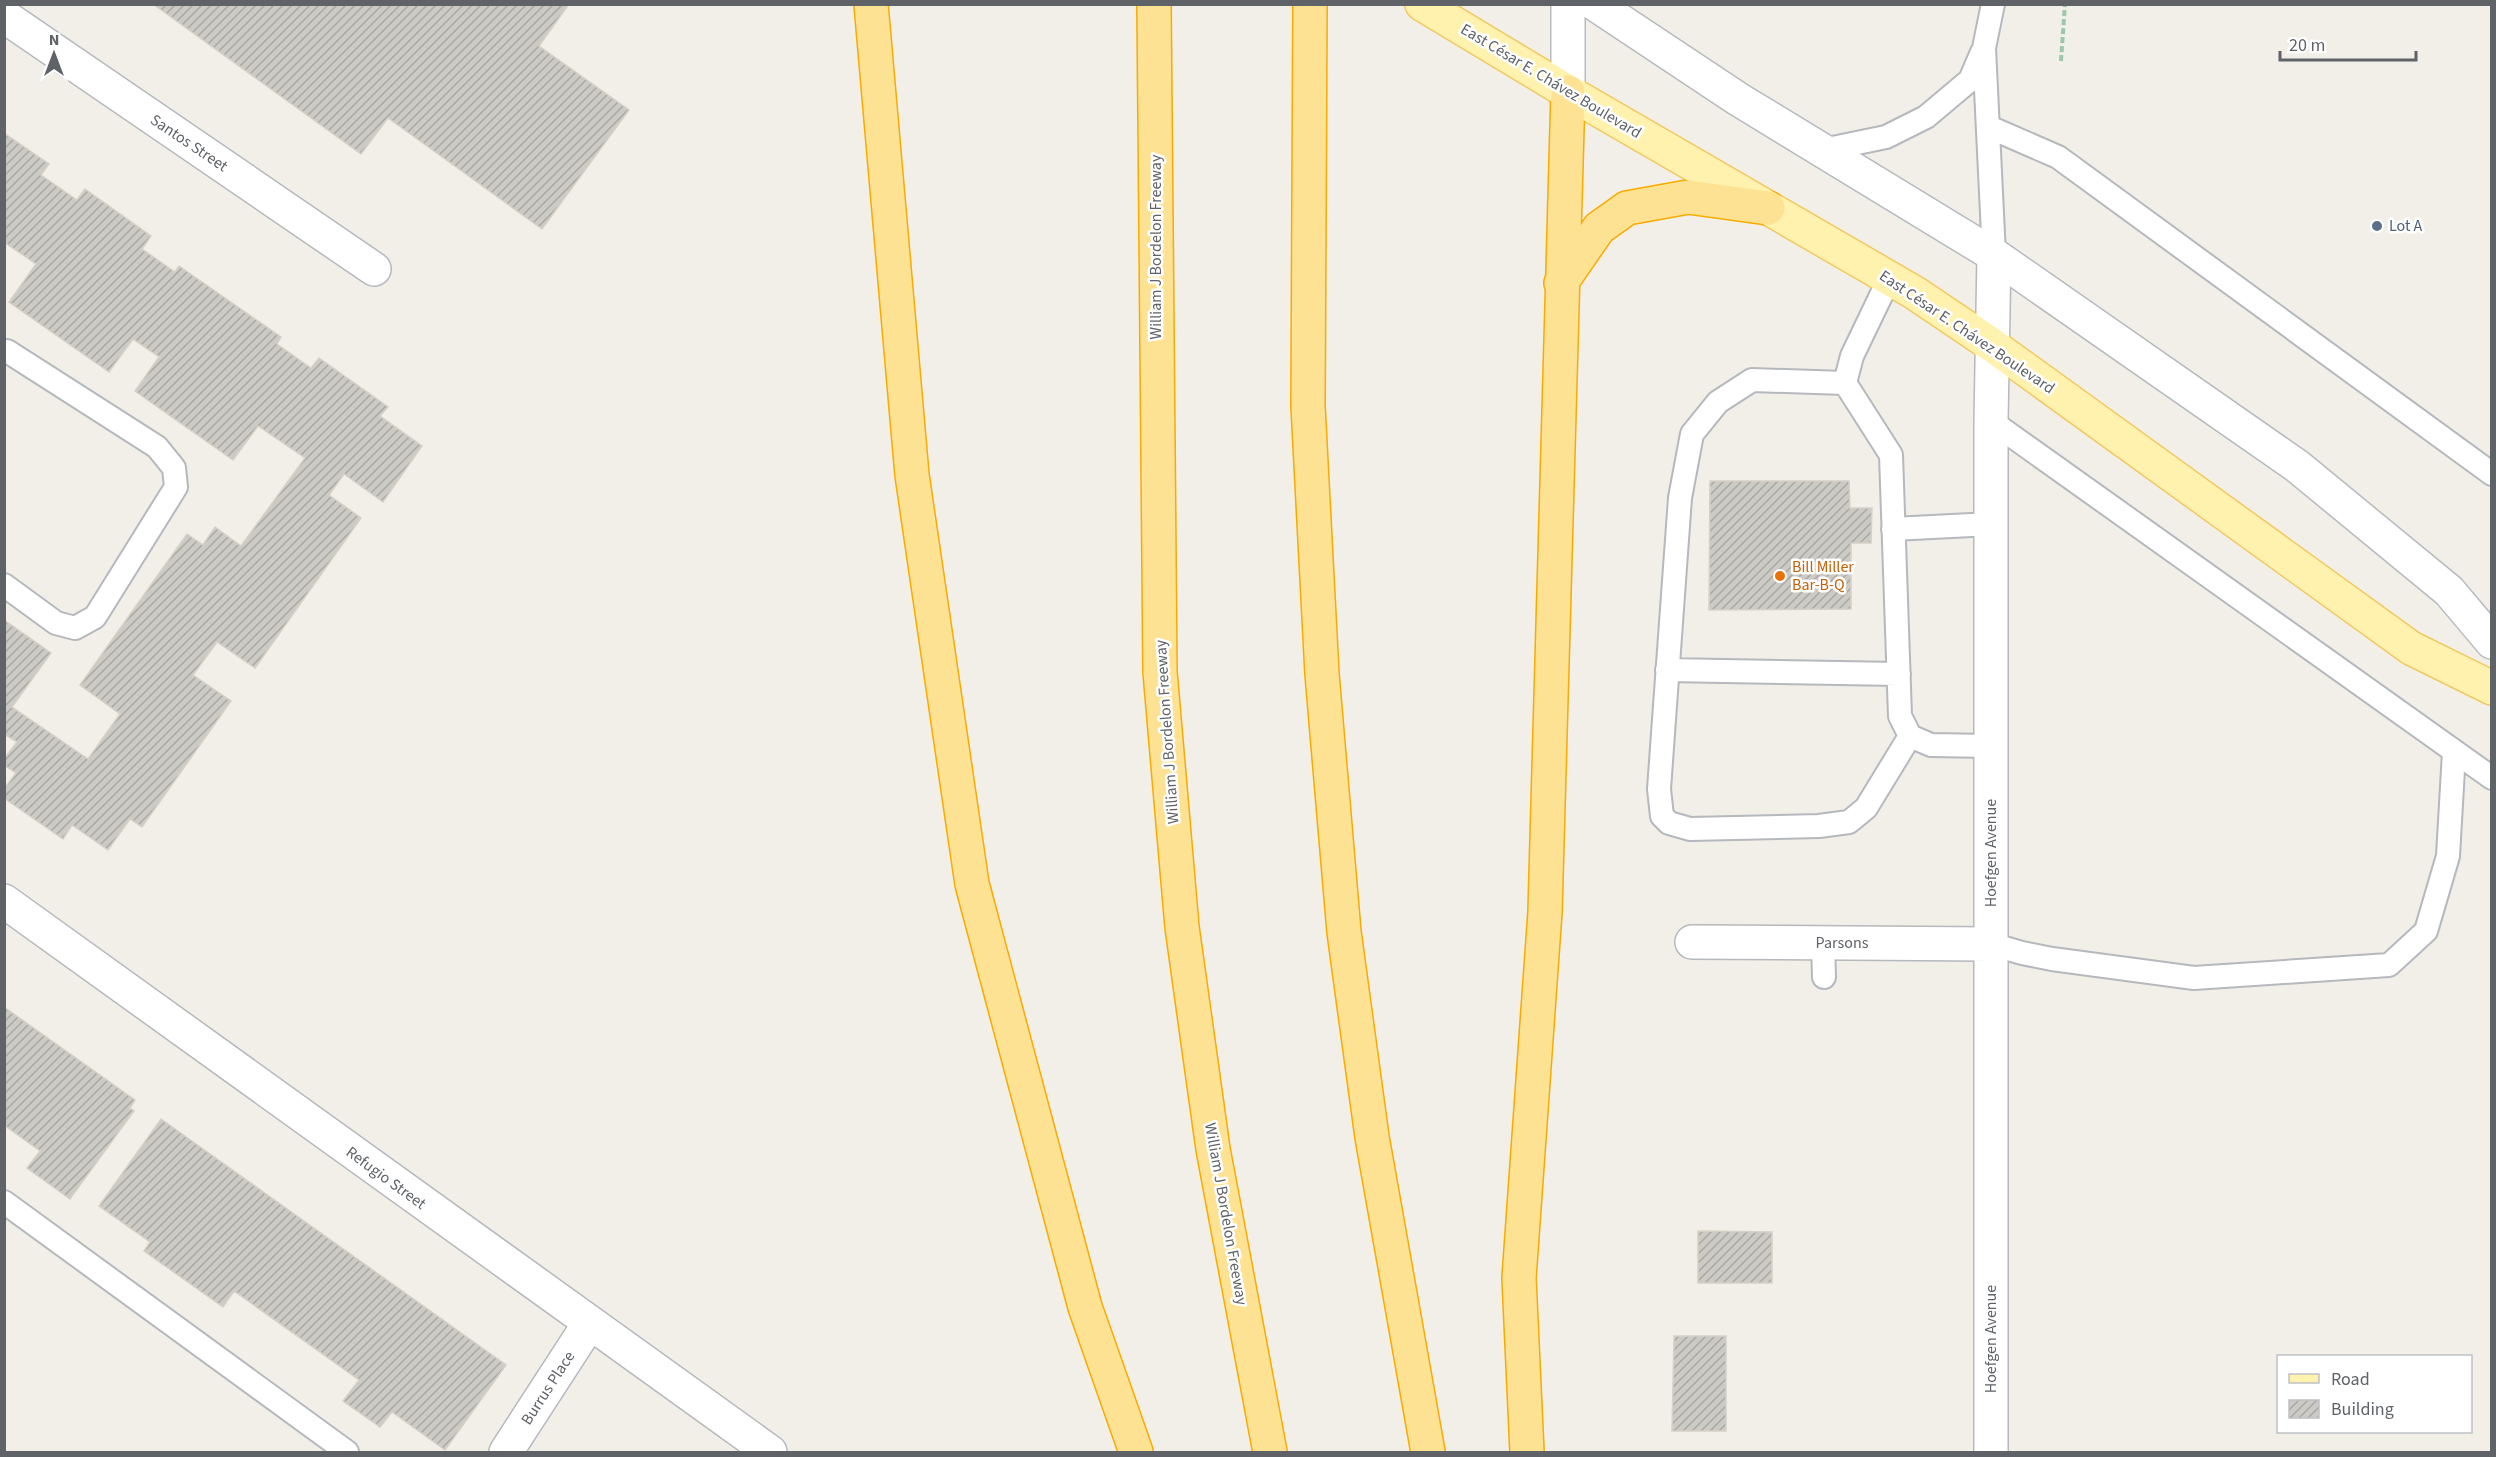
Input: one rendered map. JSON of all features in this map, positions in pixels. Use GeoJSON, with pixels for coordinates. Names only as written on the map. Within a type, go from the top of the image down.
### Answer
{"type":"FeatureCollection","features":[{"type":"Feature","properties":{"kind":"highway"},"geometry":{"type":"LineString","coordinates":[[871,4],[912,475],[972,884],[1085,1307],[1136,1452]]}},
{"type":"Feature","properties":{"kind":"highway","name":"William J Bordelon Freeway"},"geometry":{"type":"LineString","coordinates":[[1154,4],[1160,672],[1182,927],[1213,1149],[1270,1452]]}},
{"type":"Feature","properties":{"kind":"highway"},"geometry":{"type":"LineString","coordinates":[[1311,4],[1308,406],[1322,674],[1344,932],[1371,1137],[1428,1452]]}},
{"type":"Feature","properties":{"kind":"highway"},"geometry":{"type":"LineString","coordinates":[[1527,1452],[1519,1278],[1545,912],[1568,92]]}},
{"type":"Feature","properties":{"kind":"highway"},"geometry":{"type":"LineString","coordinates":[[1561,284],[1599,228],[1627,208],[1688,197],[1768,208]]}},
{"type":"Feature","properties":{"kind":"main road","name":"East César E. Chávez Boulevard"},"geometry":{"type":"LineString","coordinates":[[1422,4],[1568,92],[1915,293],[1992,345],[2411,648],[2492,688]]}},
{"type":"Feature","properties":{"kind":"street"},"geometry":{"type":"LineString","coordinates":[[1568,4],[1568,92]]}},
{"type":"Feature","properties":{"kind":"street"},"geometry":{"type":"LineString","coordinates":[[1595,4],[1738,99],[1994,255],[2297,466],[2449,591],[2492,642]]}},
{"type":"Feature","properties":{"kind":"street","name":"Santos Street"},"geometry":{"type":"LineString","coordinates":[[4,16],[374,269]]}},
{"type":"Feature","properties":{"kind":"street","name":"Hoefgen Avenue"},"geometry":{"type":"LineString","coordinates":[[1990,1452],[1990,421],[1994,255]]}},
{"type":"Feature","properties":{"kind":"street","name":"Refugio Street"},"geometry":{"type":"LineString","coordinates":[[4,901],[770,1452]]}},
{"type":"Feature","properties":{"kind":"street","name":"Parsons"},"geometry":{"type":"LineString","coordinates":[[1692,942],[1991,944]]}},
{"type":"Feature","properties":{"kind":"street","name":"Burrus Place"},"geometry":{"type":"LineString","coordinates":[[506,1452],[589,1324]]}},
{"type":"Feature","properties":{"kind":"lane"},"geometry":{"type":"LineString","coordinates":[[1823,150],[1886,137],[1926,117],[1970,80],[1984,48],[1993,4]]}},
{"type":"Feature","properties":{"kind":"lane"},"geometry":{"type":"LineString","coordinates":[[1984,48],[1994,255]]}},
{"type":"Feature","properties":{"kind":"lane"},"geometry":{"type":"LineString","coordinates":[[1989,127],[2058,157],[2492,474]]}},
{"type":"Feature","properties":{"kind":"lane"},"geometry":{"type":"LineString","coordinates":[[1889,279],[1852,356],[1845,383],[1891,454],[1900,716],[1910,736],[1931,745],[1991,746]]}},
{"type":"Feature","properties":{"kind":"lane"},"geometry":{"type":"LineString","coordinates":[[4,352],[157,447],[174,468],[176,487],[95,617],[75,628],[56,623],[4,585]]}},
{"type":"Feature","properties":{"kind":"lane"},"geometry":{"type":"LineString","coordinates":[[1845,383],[1752,380],[1718,402],[1692,434],[1680,498],[1659,789],[1662,816],[1669,823],[1690,829],[1819,826],[1849,822],[1866,808],[1910,736]]}},
{"type":"Feature","properties":{"kind":"lane"},"geometry":{"type":"LineString","coordinates":[[1990,421],[2492,778]]}},
{"type":"Feature","properties":{"kind":"lane"},"geometry":{"type":"LineString","coordinates":[[1893,529],[1990,524]]}},
{"type":"Feature","properties":{"kind":"lane"},"geometry":{"type":"LineString","coordinates":[[1667,670],[1899,674]]}},
{"type":"Feature","properties":{"kind":"lane"},"geometry":{"type":"LineString","coordinates":[[1991,944],[2022,953],[2193,978],[2389,965],[2427,931],[2448,856],[2454,752]]}},
{"type":"Feature","properties":{"kind":"lane"},"geometry":{"type":"LineString","coordinates":[[1823,943],[1824,977]]}},
{"type":"Feature","properties":{"kind":"lane"},"geometry":{"type":"LineString","coordinates":[[4,1202],[347,1452]]}},
{"type":"Feature","properties":{"kind":"path"},"geometry":{"type":"LineString","coordinates":[[2061,61],[2065,4]]}},
{"type":"Feature","properties":{"kind":"building"},"geometry":{"type":"Polygon","coordinates":[[[153,4],[569,4],[539,46],[629,110],[542,229],[388,118],[361,154],[153,4]]]}},
{"type":"Feature","properties":{"kind":"building"},"geometry":{"type":"Polygon","coordinates":[[[4,133],[49,164],[41,175],[77,200],[85,189],[151,236],[142,249],[175,272],[179,266],[281,337],[277,344],[311,368],[319,358],[388,407],[380,416],[422,446],[383,502],[344,474],[329,495],[361,518],[255,668],[217,642],[193,675],[231,701],[142,827],[130,819],[108,850],[72,825],[63,839],[4,798],[4,789],[16,773],[4,765],[4,759],[17,742],[4,734],[4,620],[51,653],[12,707],[88,759],[120,714],[80,685],[187,534],[203,545],[215,527],[241,546],[305,458],[258,426],[233,460],[135,391],[159,357],[133,339],[109,372],[9,302],[36,264],[4,242],[4,133]]]}},
{"type":"Feature","properties":{"kind":"building","name":"Bill Miller Bar-B-Q"},"geometry":{"type":"Polygon","coordinates":[[[1710,481],[1849,481],[1850,508],[1872,508],[1871,543],[1851,543],[1851,609],[1709,610],[1710,481]]]}},
{"type":"Feature","properties":{"kind":"building"},"geometry":{"type":"Polygon","coordinates":[[[4,1007],[135,1100],[130,1108],[134,1111],[70,1199],[27,1168],[40,1151],[4,1125],[4,1007]]]}},
{"type":"Feature","properties":{"kind":"building"},"geometry":{"type":"Polygon","coordinates":[[[161,1119],[506,1365],[445,1450],[392,1412],[380,1427],[343,1401],[359,1380],[234,1291],[223,1307],[144,1251],[150,1242],[99,1206],[161,1119]]]}},
{"type":"Feature","properties":{"kind":"building"},"geometry":{"type":"Polygon","coordinates":[[[1698,1231],[1772,1232],[1772,1283],[1698,1283],[1698,1231]]]}},
{"type":"Feature","properties":{"kind":"building"},"geometry":{"type":"Polygon","coordinates":[[[1674,1336],[1726,1336],[1726,1431],[1672,1431],[1674,1336]]]}},
{"type":"Feature","properties":{"kind":"place","name":"Lot A"},"geometry":{"type":"Point","coordinates":[2377,226]}},
{"type":"Feature","properties":{"kind":"place","name":"Bill Miller Bar-B-Q"},"geometry":{"type":"Point","coordinates":[1780,576]}}]}
